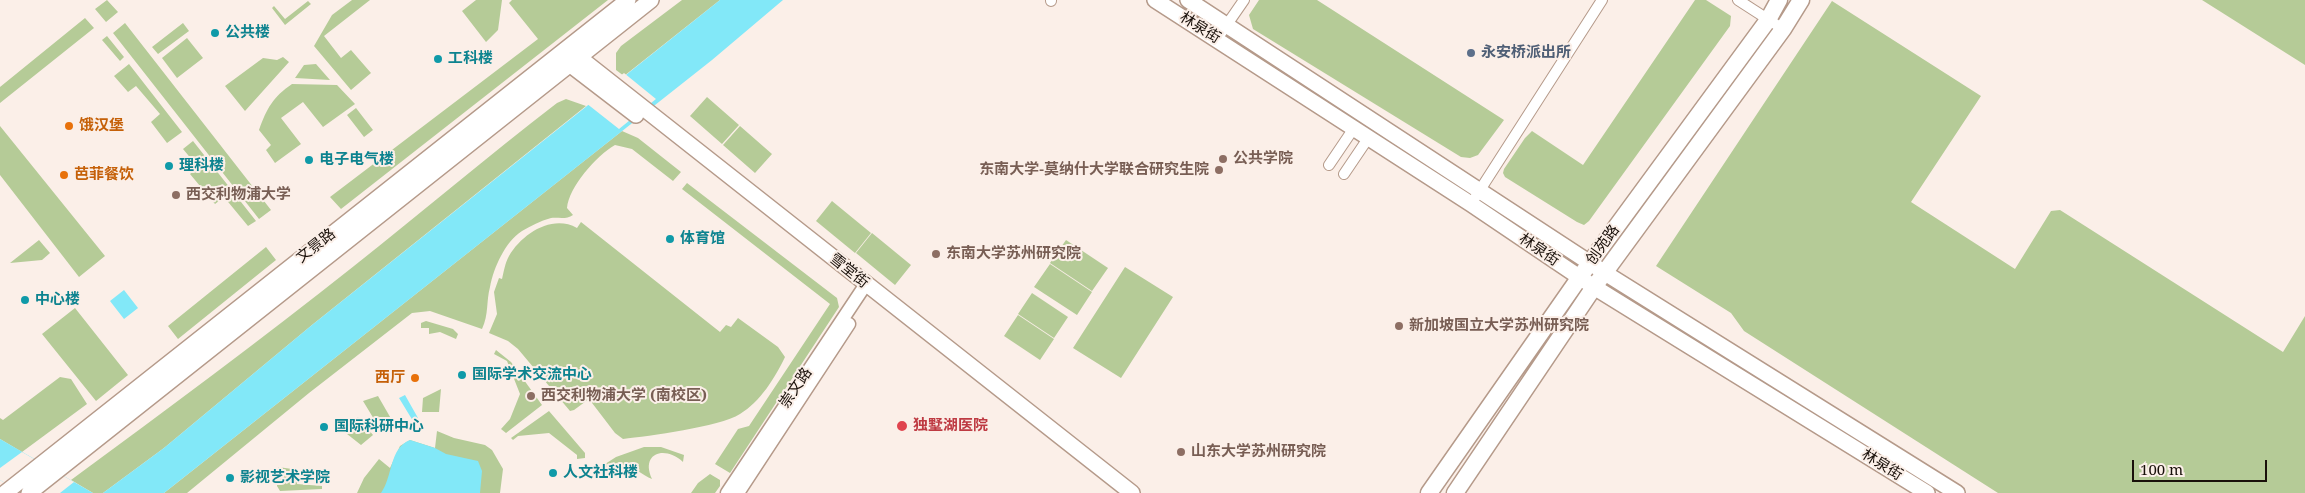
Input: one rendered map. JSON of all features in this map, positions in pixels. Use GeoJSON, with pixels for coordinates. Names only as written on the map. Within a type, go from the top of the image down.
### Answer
{"type":"FeatureCollection","features":[{"type":"Feature","properties":{"kind":"main road","name":"文景路"},"geometry":{"type":"LineString","coordinates":[[29,493],[51,466],[562,51],[628,0]]}},
{"type":"Feature","properties":{"kind":"main road","name":"文景路"},"geometry":{"type":"LineString","coordinates":[[6,492],[51,466],[575,61],[651,0]]}},
{"type":"Feature","properties":{"kind":"main road","name":"林泉街"},"geometry":{"type":"LineString","coordinates":[[1155,0],[1471,204],[1594,287],[1927,493]]}},
{"type":"Feature","properties":{"kind":"main road","name":"林泉街"},"geometry":{"type":"LineString","coordinates":[[1188,0],[1228,24],[1378,125],[1481,190],[1590,263],[1957,493]]}},
{"type":"Feature","properties":{"kind":"main road","name":"创苑路"},"geometry":{"type":"LineString","coordinates":[[1429,493],[1590,263],[1768,20],[1779,0]]}},
{"type":"Feature","properties":{"kind":"main road","name":"创苑路"},"geometry":{"type":"LineString","coordinates":[[1455,493],[1594,287],[1784,30],[1800,0]]}},
{"type":"Feature","properties":{"kind":"main road","name":"雪堂街"},"geometry":{"type":"LineString","coordinates":[[562,51],[867,290],[1132,493]]}},
{"type":"Feature","properties":{"kind":"main road","name":"雪堂街"},"geometry":{"type":"LineString","coordinates":[[867,290],[1116,493]]}},
{"type":"Feature","properties":{"kind":"street"},"geometry":{"type":"LineString","coordinates":[[1217,39],[1244,0]]}},
{"type":"Feature","properties":{"kind":"street"},"geometry":{"type":"LineString","coordinates":[[1471,204],[1602,0]]}},
{"type":"Feature","properties":{"kind":"street"},"geometry":{"type":"LineString","coordinates":[[1738,0],[1784,30]]}},
{"type":"Feature","properties":{"kind":"street"},"geometry":{"type":"LineString","coordinates":[[1329,165],[1354,128]]}},
{"type":"Feature","properties":{"kind":"street"},"geometry":{"type":"LineString","coordinates":[[1344,174],[1368,137]]}},
{"type":"Feature","properties":{"kind":"street","name":"崇文路"},"geometry":{"type":"LineString","coordinates":[[727,493],[867,290]]}},
{"type":"Feature","properties":{"kind":"street","name":"崇文路"},"geometry":{"type":"LineString","coordinates":[[738,493],[867,290]]}},
{"type":"Feature","properties":{"kind":"green space"},"geometry":{"type":"Polygon","coordinates":[[[107,0],[118,12],[106,22],[95,9],[107,0]]]}},
{"type":"Feature","properties":{"kind":"green space"},"geometry":{"type":"Polygon","coordinates":[[[352,0],[370,0],[324,36],[341,58],[351,50],[371,73],[351,90],[314,46],[332,15],[352,0]]]}},
{"type":"Feature","properties":{"kind":"green space"},"geometry":{"type":"Polygon","coordinates":[[[476,0],[502,0],[498,30],[486,42],[462,11],[476,0]]]}},
{"type":"Feature","properties":{"kind":"green space"},"geometry":{"type":"Polygon","coordinates":[[[512,0],[608,0],[341,209],[330,197],[538,39],[509,3],[512,0]]]}},
{"type":"Feature","properties":{"kind":"green space"},"geometry":{"type":"Polygon","coordinates":[[[682,0],[720,0],[624,76],[616,70],[616,53],[621,46],[682,0]]]}},
{"type":"Feature","properties":{"kind":"green space"},"geometry":{"type":"Polygon","coordinates":[[[1259,0],[1317,0],[1504,120],[1478,155],[1470,158],[1461,157],[1253,29],[1249,15],[1259,0]]]}},
{"type":"Feature","properties":{"kind":"green space"},"geometry":{"type":"Polygon","coordinates":[[[1695,0],[1706,0],[1731,16],[1730,26],[1589,221],[1584,225],[1577,222],[1505,177],[1504,169],[1532,131],[1583,165],[1695,0]]]}},
{"type":"Feature","properties":{"kind":"green space"},"geometry":{"type":"Polygon","coordinates":[[[2202,0],[2305,0],[2305,65],[2202,0]]]}},
{"type":"Feature","properties":{"kind":"green space"},"geometry":{"type":"Polygon","coordinates":[[[308,1],[311,4],[285,25],[272,8],[274,6],[285,19],[308,1]]]}},
{"type":"Feature","properties":{"kind":"green space"},"geometry":{"type":"Polygon","coordinates":[[[1832,1],[1981,96],[1911,202],[2015,269],[2051,211],[2060,210],[2283,352],[2305,316],[2305,493],[1998,493],[1744,331],[1731,313],[1656,266],[1832,1]]]}},
{"type":"Feature","properties":{"kind":"green space"},"geometry":{"type":"Polygon","coordinates":[[[85,18],[94,28],[0,103],[0,87],[85,18]]]}},
{"type":"Feature","properties":{"kind":"green space"},"geometry":{"type":"Polygon","coordinates":[[[125,23],[271,210],[259,219],[113,33],[125,23]]]}},
{"type":"Feature","properties":{"kind":"green space"},"geometry":{"type":"Polygon","coordinates":[[[183,23],[189,31],[158,54],[152,47],[183,23]]]}},
{"type":"Feature","properties":{"kind":"green space"},"geometry":{"type":"Polygon","coordinates":[[[107,36],[124,57],[120,61],[102,40],[107,36]]]}},
{"type":"Feature","properties":{"kind":"green space"},"geometry":{"type":"Polygon","coordinates":[[[187,38],[203,58],[177,78],[162,58],[187,38]]]}},
{"type":"Feature","properties":{"kind":"green space"},"geometry":{"type":"Polygon","coordinates":[[[283,57],[289,62],[245,111],[225,86],[263,58],[277,60],[283,57]]]}},
{"type":"Feature","properties":{"kind":"green space"},"geometry":{"type":"Polygon","coordinates":[[[129,64],[182,132],[167,143],[151,122],[160,114],[136,86],[128,92],[114,76],[129,64]]]}},
{"type":"Feature","properties":{"kind":"green space"},"geometry":{"type":"Polygon","coordinates":[[[316,64],[330,80],[295,78],[304,65],[316,64]]]}},
{"type":"Feature","properties":{"kind":"green space"},"geometry":{"type":"Polygon","coordinates":[[[292,84],[337,85],[355,104],[323,127],[303,102],[281,118],[301,144],[275,163],[266,150],[271,145],[259,130],[271,104],[292,84]]]}},
{"type":"Feature","properties":{"kind":"green space"},"geometry":{"type":"Polygon","coordinates":[[[707,97],[739,125],[722,144],[690,116],[707,97]]]}},
{"type":"Feature","properties":{"kind":"green space"},"geometry":{"type":"Polygon","coordinates":[[[566,99],[586,106],[312,325],[164,448],[103,493],[93,493],[71,480],[284,321],[531,123],[557,103],[566,99]]]}},
{"type":"Feature","properties":{"kind":"green space"},"geometry":{"type":"Polygon","coordinates":[[[356,108],[373,130],[364,137],[347,115],[356,108]]]}},
{"type":"Feature","properties":{"kind":"green space"},"geometry":{"type":"Polygon","coordinates":[[[0,126],[105,256],[79,277],[0,175],[0,126]]]}},
{"type":"Feature","properties":{"kind":"green space"},"geometry":{"type":"Polygon","coordinates":[[[740,126],[772,154],[755,173],[723,145],[740,126]]]}},
{"type":"Feature","properties":{"kind":"green space"},"geometry":{"type":"Polygon","coordinates":[[[622,131],[638,138],[681,172],[673,181],[632,149],[615,145],[592,164],[578,182],[567,208],[573,215],[565,218],[551,218],[532,225],[516,236],[505,248],[497,263],[492,279],[486,318],[482,329],[430,311],[412,313],[309,393],[187,493],[164,493],[622,131]]]}},
{"type":"Feature","properties":{"kind":"green space"},"geometry":{"type":"Polygon","coordinates":[[[193,141],[256,221],[248,226],[224,197],[215,204],[190,174],[198,167],[183,149],[193,141]]]}},
{"type":"Feature","properties":{"kind":"green space"},"geometry":{"type":"Polygon","coordinates":[[[687,183],[837,298],[839,307],[730,473],[715,464],[738,429],[749,426],[830,304],[682,189],[687,183]]]}},
{"type":"Feature","properties":{"kind":"green space"},"geometry":{"type":"Polygon","coordinates":[[[832,201],[871,233],[855,253],[816,221],[832,201]]]}},
{"type":"Feature","properties":{"kind":"green space"},"geometry":{"type":"Polygon","coordinates":[[[581,222],[720,332],[726,325],[731,327],[738,318],[778,347],[785,357],[772,381],[754,403],[740,414],[717,423],[623,439],[615,433],[589,399],[570,411],[518,349],[508,341],[489,333],[497,314],[494,292],[499,278],[502,279],[508,259],[515,248],[538,228],[558,223],[577,228],[581,222]]]}},
{"type":"Feature","properties":{"kind":"green space"},"geometry":{"type":"Polygon","coordinates":[[[872,233],[911,265],[895,285],[856,253],[872,233]]]}},
{"type":"Feature","properties":{"kind":"green space"},"geometry":{"type":"Polygon","coordinates":[[[39,240],[50,253],[42,260],[10,263],[39,240]]]}},
{"type":"Feature","properties":{"kind":"green space"},"geometry":{"type":"Polygon","coordinates":[[[1066,240],[1108,268],[1092,291],[1050,263],[1066,240]]]}},
{"type":"Feature","properties":{"kind":"green space"},"geometry":{"type":"Polygon","coordinates":[[[266,247],[276,260],[178,339],[168,326],[266,247]]]}},
{"type":"Feature","properties":{"kind":"green space"},"geometry":{"type":"Polygon","coordinates":[[[1050,264],[1092,292],[1077,315],[1034,287],[1050,264]]]}},
{"type":"Feature","properties":{"kind":"green space"},"geometry":{"type":"Polygon","coordinates":[[[1125,267],[1173,297],[1121,378],[1073,348],[1125,267]]]}},
{"type":"Feature","properties":{"kind":"green space"},"geometry":{"type":"Polygon","coordinates":[[[1032,293],[1068,317],[1054,338],[1018,314],[1032,293]]]}},
{"type":"Feature","properties":{"kind":"green space"},"geometry":{"type":"Polygon","coordinates":[[[75,308],[128,375],[96,401],[42,334],[75,308]]]}},
{"type":"Feature","properties":{"kind":"green space"},"geometry":{"type":"Polygon","coordinates":[[[1018,315],[1054,339],[1040,360],[1004,336],[1018,315]]]}},
{"type":"Feature","properties":{"kind":"green space"},"geometry":{"type":"Polygon","coordinates":[[[426,321],[453,329],[458,334],[456,339],[440,332],[429,334],[429,328],[421,328],[421,323],[426,321]]]}},
{"type":"Feature","properties":{"kind":"green space"},"geometry":{"type":"Polygon","coordinates":[[[496,350],[511,362],[542,405],[506,433],[501,429],[510,419],[520,394],[507,361],[494,354],[496,350]]]}},
{"type":"Feature","properties":{"kind":"green space"},"geometry":{"type":"Polygon","coordinates":[[[60,377],[71,379],[87,404],[22,452],[0,439],[0,418],[3,420],[60,377]]]}},
{"type":"Feature","properties":{"kind":"green space"},"geometry":{"type":"Polygon","coordinates":[[[441,389],[439,412],[422,412],[423,398],[441,389]]]}},
{"type":"Feature","properties":{"kind":"green space"},"geometry":{"type":"Polygon","coordinates":[[[378,396],[393,422],[380,429],[363,401],[378,396]]]}},
{"type":"Feature","properties":{"kind":"green space"},"geometry":{"type":"Polygon","coordinates":[[[549,411],[585,453],[585,458],[577,459],[577,455],[549,433],[518,436],[513,440],[511,438],[549,411]]]}},
{"type":"Feature","properties":{"kind":"green space"},"geometry":{"type":"Polygon","coordinates":[[[358,417],[373,435],[361,445],[342,430],[358,417]]]}},
{"type":"Feature","properties":{"kind":"green space"},"geometry":{"type":"Polygon","coordinates":[[[437,431],[454,438],[485,445],[492,450],[503,469],[500,493],[357,493],[364,478],[379,459],[390,468],[400,446],[410,440],[435,448],[437,431]]]}},
{"type":"Feature","properties":{"kind":"green space"},"geometry":{"type":"Polygon","coordinates":[[[644,447],[661,447],[684,455],[683,462],[669,454],[656,454],[649,463],[652,479],[627,465],[623,465],[615,476],[602,470],[602,466],[616,457],[644,447]]]}},
{"type":"Feature","properties":{"kind":"green space"},"geometry":{"type":"Polygon","coordinates":[[[278,467],[299,470],[297,484],[322,486],[322,489],[280,491],[277,486],[278,467]]]}},
{"type":"Feature","properties":{"kind":"green space"},"geometry":{"type":"Polygon","coordinates":[[[710,474],[720,480],[720,486],[715,493],[691,493],[698,483],[710,474]]]}},
{"type":"Feature","properties":{"kind":"water"},"geometry":{"type":"Polygon","coordinates":[[[720,0],[783,0],[712,60],[164,493],[103,493],[164,448],[312,325],[720,0]]]}},
{"type":"Feature","properties":{"kind":"water"},"geometry":{"type":"Polygon","coordinates":[[[124,290],[138,308],[124,319],[110,301],[124,290]]]}},
{"type":"Feature","properties":{"kind":"water"},"geometry":{"type":"Polygon","coordinates":[[[405,395],[418,418],[413,421],[399,398],[405,395]]]}},
{"type":"Feature","properties":{"kind":"water"},"geometry":{"type":"Polygon","coordinates":[[[0,439],[93,493],[22,493],[0,480],[0,439]]]}},
{"type":"Feature","properties":{"kind":"water"},"geometry":{"type":"Polygon","coordinates":[[[410,440],[435,448],[446,454],[478,461],[482,471],[480,493],[381,493],[398,449],[410,440]]]}},
{"type":"Feature","properties":{"kind":"pier"},"geometry":{"type":"Polygon","coordinates":[[[624,73],[656,99],[619,129],[586,103],[624,73]]]}},
{"type":"Feature","properties":{"kind":"pier"},"geometry":{"type":"Polygon","coordinates":[[[22,452],[74,482],[60,493],[22,493],[0,480],[0,468],[22,452]]]}},
{"type":"Feature","properties":{"kind":"place","name":"公共楼"},"geometry":{"type":"Point","coordinates":[215,33]}},
{"type":"Feature","properties":{"kind":"place","name":"永安桥派出所"},"geometry":{"type":"Point","coordinates":[1471,53]}},
{"type":"Feature","properties":{"kind":"place","name":"工科楼"},"geometry":{"type":"Point","coordinates":[438,59]}},
{"type":"Feature","properties":{"kind":"place","name":"饿汉堡"},"geometry":{"type":"Point","coordinates":[69,126]}},
{"type":"Feature","properties":{"kind":"place","name":"公共学院"},"geometry":{"type":"Point","coordinates":[1223,159]}},
{"type":"Feature","properties":{"kind":"place","name":"电子电气楼"},"geometry":{"type":"Point","coordinates":[309,160]}},
{"type":"Feature","properties":{"kind":"place","name":"理科楼"},"geometry":{"type":"Point","coordinates":[169,166]}},
{"type":"Feature","properties":{"kind":"place","name":"东南大学-莫纳什大学联合研究生院"},"geometry":{"type":"Point","coordinates":[1219,170]}},
{"type":"Feature","properties":{"kind":"place","name":"芭菲餐饮"},"geometry":{"type":"Point","coordinates":[64,175]}},
{"type":"Feature","properties":{"kind":"place","name":"西交利物浦大学"},"geometry":{"type":"Point","coordinates":[176,195]}},
{"type":"Feature","properties":{"kind":"place","name":"体育馆"},"geometry":{"type":"Point","coordinates":[670,239]}},
{"type":"Feature","properties":{"kind":"place","name":"东南大学苏州研究院"},"geometry":{"type":"Point","coordinates":[936,254]}},
{"type":"Feature","properties":{"kind":"place","name":"中心楼"},"geometry":{"type":"Point","coordinates":[25,300]}},
{"type":"Feature","properties":{"kind":"place","name":"新加坡国立大学苏州研究院"},"geometry":{"type":"Point","coordinates":[1399,326]}},
{"type":"Feature","properties":{"kind":"place","name":"国际学术交流中心"},"geometry":{"type":"Point","coordinates":[462,375]}},
{"type":"Feature","properties":{"kind":"place","name":"西厅"},"geometry":{"type":"Point","coordinates":[415,378]}},
{"type":"Feature","properties":{"kind":"place","name":"西交利物浦大学 (南校区)"},"geometry":{"type":"Point","coordinates":[531,396]}},
{"type":"Feature","properties":{"kind":"place","name":"独墅湖医院"},"geometry":{"type":"Point","coordinates":[902,426]}},
{"type":"Feature","properties":{"kind":"place","name":"国际科研中心"},"geometry":{"type":"Point","coordinates":[324,427]}},
{"type":"Feature","properties":{"kind":"place","name":"山东大学苏州研究院"},"geometry":{"type":"Point","coordinates":[1181,452]}},
{"type":"Feature","properties":{"kind":"place","name":"人文社科楼"},"geometry":{"type":"Point","coordinates":[553,473]}},
{"type":"Feature","properties":{"kind":"place","name":"影视艺术学院"},"geometry":{"type":"Point","coordinates":[230,478]}}]}
